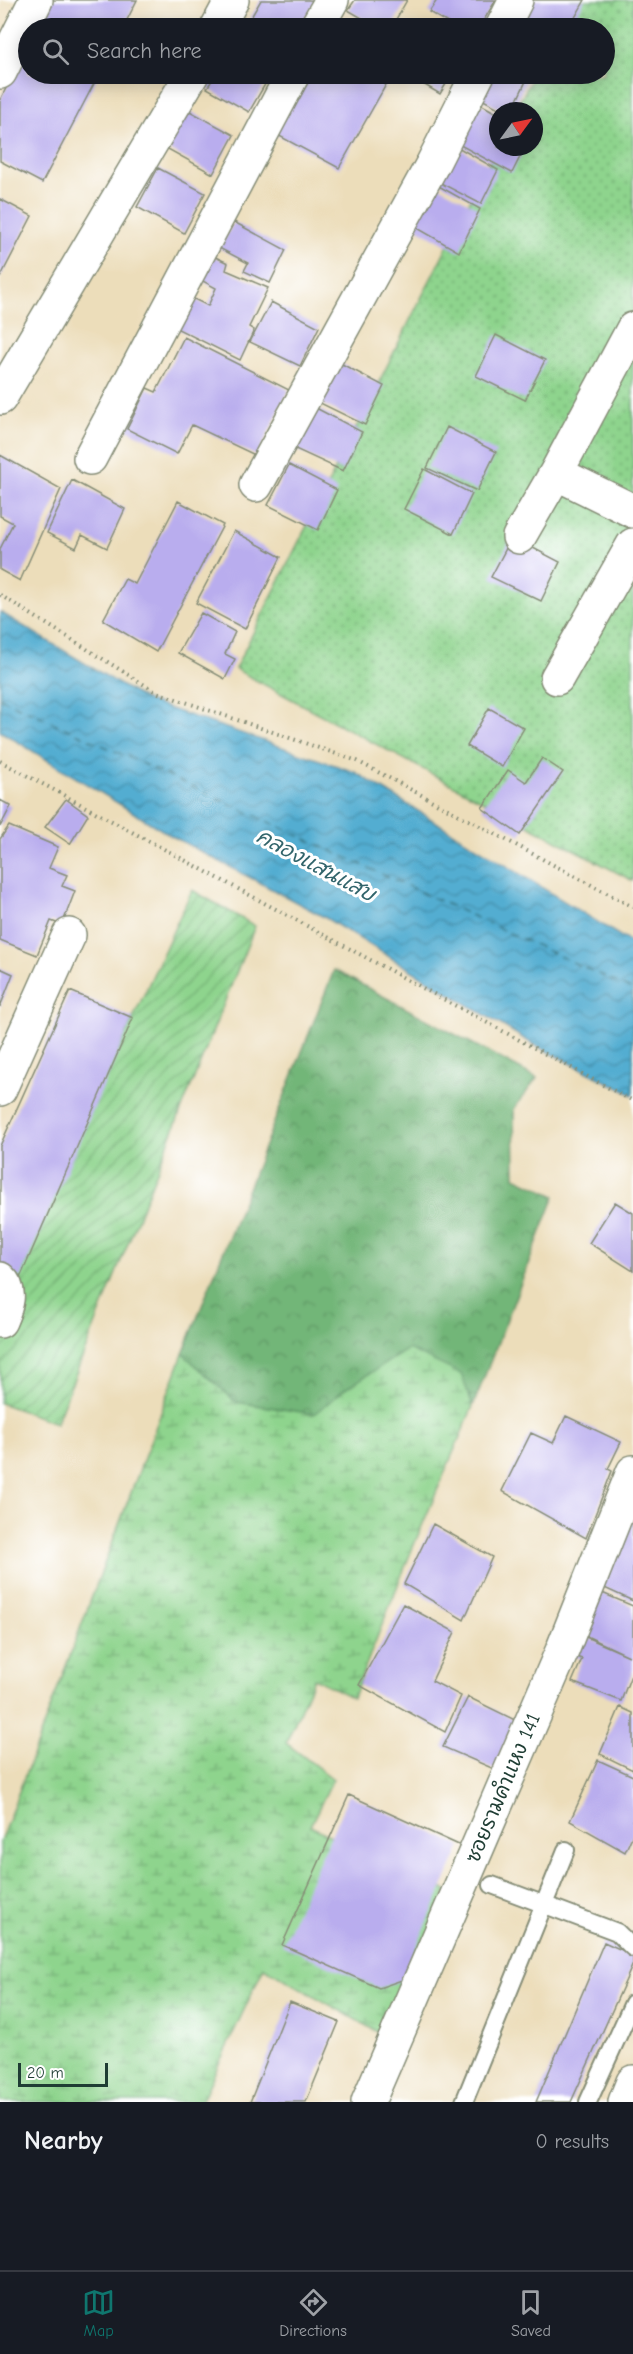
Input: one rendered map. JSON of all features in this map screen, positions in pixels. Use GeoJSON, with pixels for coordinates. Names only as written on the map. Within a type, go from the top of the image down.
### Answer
{"type":"FeatureCollection","features":[{"type":"Feature","properties":{"kind":"street"},"geometry":{"type":"LineString","coordinates":[[27,18],[36,0]]}},
{"type":"Feature","properties":{"kind":"street"},"geometry":{"type":"LineString","coordinates":[[222,18],[232,0]]}},
{"type":"Feature","properties":{"kind":"street"},"geometry":{"type":"LineString","coordinates":[[322,18],[332,0]]}},
{"type":"Feature","properties":{"kind":"street"},"geometry":{"type":"LineString","coordinates":[[506,18],[516,0]]}},
{"type":"Feature","properties":{"kind":"street"},"geometry":{"type":"LineString","coordinates":[[0,72],[18,36]]}},
{"type":"Feature","properties":{"kind":"street"},"geometry":{"type":"LineString","coordinates":[[0,399],[186,84]]}},
{"type":"Feature","properties":{"kind":"street"},"geometry":{"type":"LineString","coordinates":[[90,458],[288,84]]}},
{"type":"Feature","properties":{"kind":"street"},"geometry":{"type":"LineString","coordinates":[[256,485],[432,165],[473,84]]}},
{"type":"Feature","properties":{"kind":"street"},"geometry":{"type":"LineString","coordinates":[[519,537],[556,473],[633,328]]}},
{"type":"Feature","properties":{"kind":"street"},"geometry":{"type":"LineString","coordinates":[[556,473],[633,511]]}},
{"type":"Feature","properties":{"kind":"street"},"geometry":{"type":"LineString","coordinates":[[557,678],[633,544]]}},
{"type":"Feature","properties":{"kind":"street"},"geometry":{"type":"LineString","coordinates":[[0,1089],[69,935]]}},
{"type":"Feature","properties":{"kind":"street"},"geometry":{"type":"LineString","coordinates":[[0,1279],[8,1291],[6,1306],[0,1321]]}},
{"type":"Feature","properties":{"kind":"street","name":"ซอยรามคำแหง 141"},"geometry":{"type":"LineString","coordinates":[[368,2102],[562,1651],[633,1472]]}},
{"type":"Feature","properties":{"kind":"street"},"geometry":{"type":"LineString","coordinates":[[625,2102],[633,2082]]}},
{"type":"Feature","properties":{"kind":"lane"},"geometry":{"type":"LineString","coordinates":[[464,2102],[566,1850]]}},
{"type":"Feature","properties":{"kind":"lane"},"geometry":{"type":"LineString","coordinates":[[492,1885],[617,1932],[633,1948]]}},
{"type":"Feature","properties":{"kind":"lane"},"geometry":{"type":"LineString","coordinates":[[588,2102],[633,2003]]}},
{"type":"Feature","properties":{"kind":"path"},"geometry":{"type":"LineString","coordinates":[[0,595],[156,692],[357,761],[633,907]]}},
{"type":"Feature","properties":{"kind":"path"},"geometry":{"type":"LineString","coordinates":[[0,761],[633,1101]]}},
{"type":"Feature","properties":{"kind":"green space"},"geometry":{"type":"Polygon","coordinates":[[[571,0],[633,0],[633,881],[235,669],[492,156],[543,156],[543,102],[520,102],[529,84],[615,84],[615,18],[561,18],[571,0]]]}},
{"type":"Feature","properties":{"kind":"green space"},"geometry":{"type":"Polygon","coordinates":[[[192,890],[255,926],[56,1423],[0,1403],[0,1308],[192,890]]]}},
{"type":"Feature","properties":{"kind":"green space"},"geometry":{"type":"Polygon","coordinates":[[[334,970],[537,1078],[514,1109],[515,1177],[555,1196],[473,1406],[460,1374],[370,1373],[314,1414],[236,1402],[183,1354],[334,970]]]}},
{"type":"Feature","properties":{"kind":"green space"},"geometry":{"type":"Polygon","coordinates":[[[408,1349],[461,1374],[473,1406],[411,1552],[353,1698],[314,1678],[286,1743],[333,1779],[310,1826],[447,1891],[391,2040],[264,1967],[201,2102],[0,2102],[0,1842],[183,1354],[236,1402],[314,1414],[345,1389],[408,1349]]]}},
{"type":"Feature","properties":{"kind":"water","name":"คลองแสนแสบ"},"geometry":{"type":"Polygon","coordinates":[[[0,612],[147,701],[355,772],[633,944],[633,1095],[531,1043],[324,917],[170,835],[0,731],[0,612]]]}},
{"type":"Feature","properties":{"kind":"building"},"geometry":{"type":"Polygon","coordinates":[[[52,0],[137,0],[128,18],[42,18],[52,0]]]}},
{"type":"Feature","properties":{"kind":"building"},"geometry":{"type":"Polygon","coordinates":[[[261,0],[316,0],[306,18],[251,18],[261,0]]]}},
{"type":"Feature","properties":{"kind":"building"},"geometry":{"type":"Polygon","coordinates":[[[355,0],[407,0],[397,18],[362,18],[348,10],[355,0]]]}},
{"type":"Feature","properties":{"kind":"building"},"geometry":{"type":"Polygon","coordinates":[[[437,0],[496,0],[485,18],[439,18],[429,12],[437,0]]]}},
{"type":"Feature","properties":{"kind":"building"},"geometry":{"type":"Polygon","coordinates":[[[524,0],[585,0],[575,18],[514,18],[524,0]]]}},
{"type":"Feature","properties":{"kind":"building"},"geometry":{"type":"Polygon","coordinates":[[[18,65],[18,84],[94,84],[42,183],[0,161],[0,100],[18,65]]]}},
{"type":"Feature","properties":{"kind":"building"},"geometry":{"type":"Polygon","coordinates":[[[210,84],[265,84],[249,112],[207,88],[210,84]]]}},
{"type":"Feature","properties":{"kind":"building"},"geometry":{"type":"Polygon","coordinates":[[[296,84],[386,84],[339,168],[270,131],[296,84]]]}},
{"type":"Feature","properties":{"kind":"building"},"geometry":{"type":"Polygon","coordinates":[[[423,84],[446,84],[440,94],[423,84]]]}},
{"type":"Feature","properties":{"kind":"building"},"geometry":{"type":"Polygon","coordinates":[[[477,84],[525,84],[516,102],[489,103],[472,94],[477,84]]]}},
{"type":"Feature","properties":{"kind":"building"},"geometry":{"type":"Polygon","coordinates":[[[470,98],[489,109],[489,156],[520,156],[512,173],[449,139],[470,98]]]}},
{"type":"Feature","properties":{"kind":"building"},"geometry":{"type":"Polygon","coordinates":[[[186,109],[234,135],[213,174],[166,148],[186,109]]]}},
{"type":"Feature","properties":{"kind":"building"},"geometry":{"type":"Polygon","coordinates":[[[447,141],[498,170],[481,204],[429,177],[447,141]]]}},
{"type":"Feature","properties":{"kind":"building"},"geometry":{"type":"Polygon","coordinates":[[[158,168],[205,193],[184,233],[137,207],[158,168]]]}},
{"type":"Feature","properties":{"kind":"building"},"geometry":{"type":"Polygon","coordinates":[[[428,180],[480,209],[459,252],[405,221],[428,180]]]}},
{"type":"Feature","properties":{"kind":"building"},"geometry":{"type":"Polygon","coordinates":[[[0,199],[32,216],[0,278],[0,199]]]}},
{"type":"Feature","properties":{"kind":"building"},"geometry":{"type":"Polygon","coordinates":[[[234,222],[286,250],[270,283],[244,271],[248,263],[219,248],[234,222]]]}},
{"type":"Feature","properties":{"kind":"building"},"geometry":{"type":"Polygon","coordinates":[[[211,255],[228,263],[226,270],[268,288],[249,327],[254,330],[240,360],[174,327],[190,297],[208,306],[216,288],[199,279],[211,255]]]}},
{"type":"Feature","properties":{"kind":"building"},"geometry":{"type":"Polygon","coordinates":[[[271,302],[319,327],[300,366],[250,342],[271,302]]]}},
{"type":"Feature","properties":{"kind":"building"},"geometry":{"type":"Polygon","coordinates":[[[496,335],[545,360],[525,400],[476,376],[496,335]]]}},
{"type":"Feature","properties":{"kind":"building"},"geometry":{"type":"Polygon","coordinates":[[[184,337],[289,390],[257,456],[192,425],[177,454],[127,429],[147,388],[156,392],[184,337]]]}},
{"type":"Feature","properties":{"kind":"building"},"geometry":{"type":"Polygon","coordinates":[[[336,361],[384,386],[365,425],[316,401],[336,361]]]}},
{"type":"Feature","properties":{"kind":"building"},"geometry":{"type":"Polygon","coordinates":[[[314,407],[362,432],[343,471],[293,448],[314,407]]]}},
{"type":"Feature","properties":{"kind":"building"},"geometry":{"type":"Polygon","coordinates":[[[447,427],[496,452],[477,491],[427,468],[447,427]]]}},
{"type":"Feature","properties":{"kind":"building"},"geometry":{"type":"Polygon","coordinates":[[[0,455],[61,489],[20,581],[0,570],[0,549],[13,523],[0,516],[0,455]]]}},
{"type":"Feature","properties":{"kind":"building"},"geometry":{"type":"Polygon","coordinates":[[[289,465],[337,490],[318,530],[268,505],[289,465]]]}},
{"type":"Feature","properties":{"kind":"building"},"geometry":{"type":"Polygon","coordinates":[[[424,469],[472,494],[453,534],[404,509],[424,469]]]}},
{"type":"Feature","properties":{"kind":"building"},"geometry":{"type":"Polygon","coordinates":[[[72,480],[125,509],[107,548],[82,535],[76,548],[47,533],[72,480]]]}},
{"type":"Feature","properties":{"kind":"building"},"geometry":{"type":"Polygon","coordinates":[[[178,501],[223,525],[156,652],[103,620],[125,579],[135,584],[178,501]]]}},
{"type":"Feature","properties":{"kind":"building"},"geometry":{"type":"Polygon","coordinates":[[[234,531],[281,557],[245,629],[196,603],[234,531]]]}},
{"type":"Feature","properties":{"kind":"building"},"geometry":{"type":"Polygon","coordinates":[[[512,537],[560,562],[541,601],[491,577],[512,537]]]}},
{"type":"Feature","properties":{"kind":"building"},"geometry":{"type":"Polygon","coordinates":[[[201,613],[235,632],[225,654],[235,659],[225,679],[178,653],[201,613]]]}},
{"type":"Feature","properties":{"kind":"building"},"geometry":{"type":"Polygon","coordinates":[[[489,708],[524,728],[502,767],[467,746],[489,708]]]}},
{"type":"Feature","properties":{"kind":"building"},"geometry":{"type":"Polygon","coordinates":[[[542,758],[563,772],[520,835],[482,808],[508,770],[526,782],[542,758]]]}},
{"type":"Feature","properties":{"kind":"building"},"geometry":{"type":"Polygon","coordinates":[[[66,799],[88,815],[70,844],[45,827],[66,799]]]}},
{"type":"Feature","properties":{"kind":"building"},"geometry":{"type":"Polygon","coordinates":[[[0,800],[11,806],[0,827],[0,800]]]}},
{"type":"Feature","properties":{"kind":"building"},"geometry":{"type":"Polygon","coordinates":[[[9,826],[58,847],[49,868],[67,875],[62,886],[75,891],[62,925],[51,921],[37,955],[0,940],[0,839],[9,826]]]}},
{"type":"Feature","properties":{"kind":"building"},"geometry":{"type":"Polygon","coordinates":[[[0,968],[13,974],[0,1007],[0,968]]]}},
{"type":"Feature","properties":{"kind":"building"},"geometry":{"type":"Polygon","coordinates":[[[70,991],[133,1018],[20,1278],[0,1268],[0,1146],[70,991]]]}},
{"type":"Feature","properties":{"kind":"building"},"geometry":{"type":"Polygon","coordinates":[[[615,1202],[633,1213],[633,1271],[589,1243],[615,1202]]]}},
{"type":"Feature","properties":{"kind":"building"},"geometry":{"type":"Polygon","coordinates":[[[566,1416],[621,1442],[608,1469],[612,1471],[586,1538],[502,1491],[531,1433],[553,1443],[566,1416]]]}},
{"type":"Feature","properties":{"kind":"building"},"geometry":{"type":"Polygon","coordinates":[[[633,1517],[633,1601],[600,1586],[633,1517]]]}},
{"type":"Feature","properties":{"kind":"building"},"geometry":{"type":"Polygon","coordinates":[[[433,1524],[492,1557],[464,1620],[404,1584],[433,1524]]]}},
{"type":"Feature","properties":{"kind":"building"},"geometry":{"type":"Polygon","coordinates":[[[595,1590],[633,1606],[633,1670],[621,1701],[572,1682],[582,1659],[570,1655],[579,1634],[629,1656],[578,1632],[595,1590]]]}},
{"type":"Feature","properties":{"kind":"building"},"geometry":{"type":"Polygon","coordinates":[[[403,1604],[455,1632],[432,1681],[461,1696],[445,1732],[359,1685],[403,1604]]]}},
{"type":"Feature","properties":{"kind":"building"},"geometry":{"type":"Polygon","coordinates":[[[468,1697],[515,1720],[494,1769],[443,1747],[468,1697]]]}},
{"type":"Feature","properties":{"kind":"building"},"geometry":{"type":"Polygon","coordinates":[[[620,1707],[633,1713],[633,1770],[600,1754],[620,1707]]]}},
{"type":"Feature","properties":{"kind":"building"},"geometry":{"type":"Polygon","coordinates":[[[598,1760],[633,1776],[633,1834],[625,1852],[570,1821],[598,1760]]]}},
{"type":"Feature","properties":{"kind":"building"},"geometry":{"type":"Polygon","coordinates":[[[349,1795],[461,1846],[402,1980],[379,1988],[282,1945],[349,1795]]]}},
{"type":"Feature","properties":{"kind":"building"},"geometry":{"type":"Polygon","coordinates":[[[604,1942],[633,1955],[633,1964],[571,2102],[536,2102],[604,1942]]]}},
{"type":"Feature","properties":{"kind":"building"},"geometry":{"type":"Polygon","coordinates":[[[290,2002],[339,2022],[306,2102],[250,2102],[290,2002]]]}},
{"type":"Feature","properties":{"kind":"ferry route"},"geometry":{"type":"LineString","coordinates":[[0,698],[633,990]]}}]}
